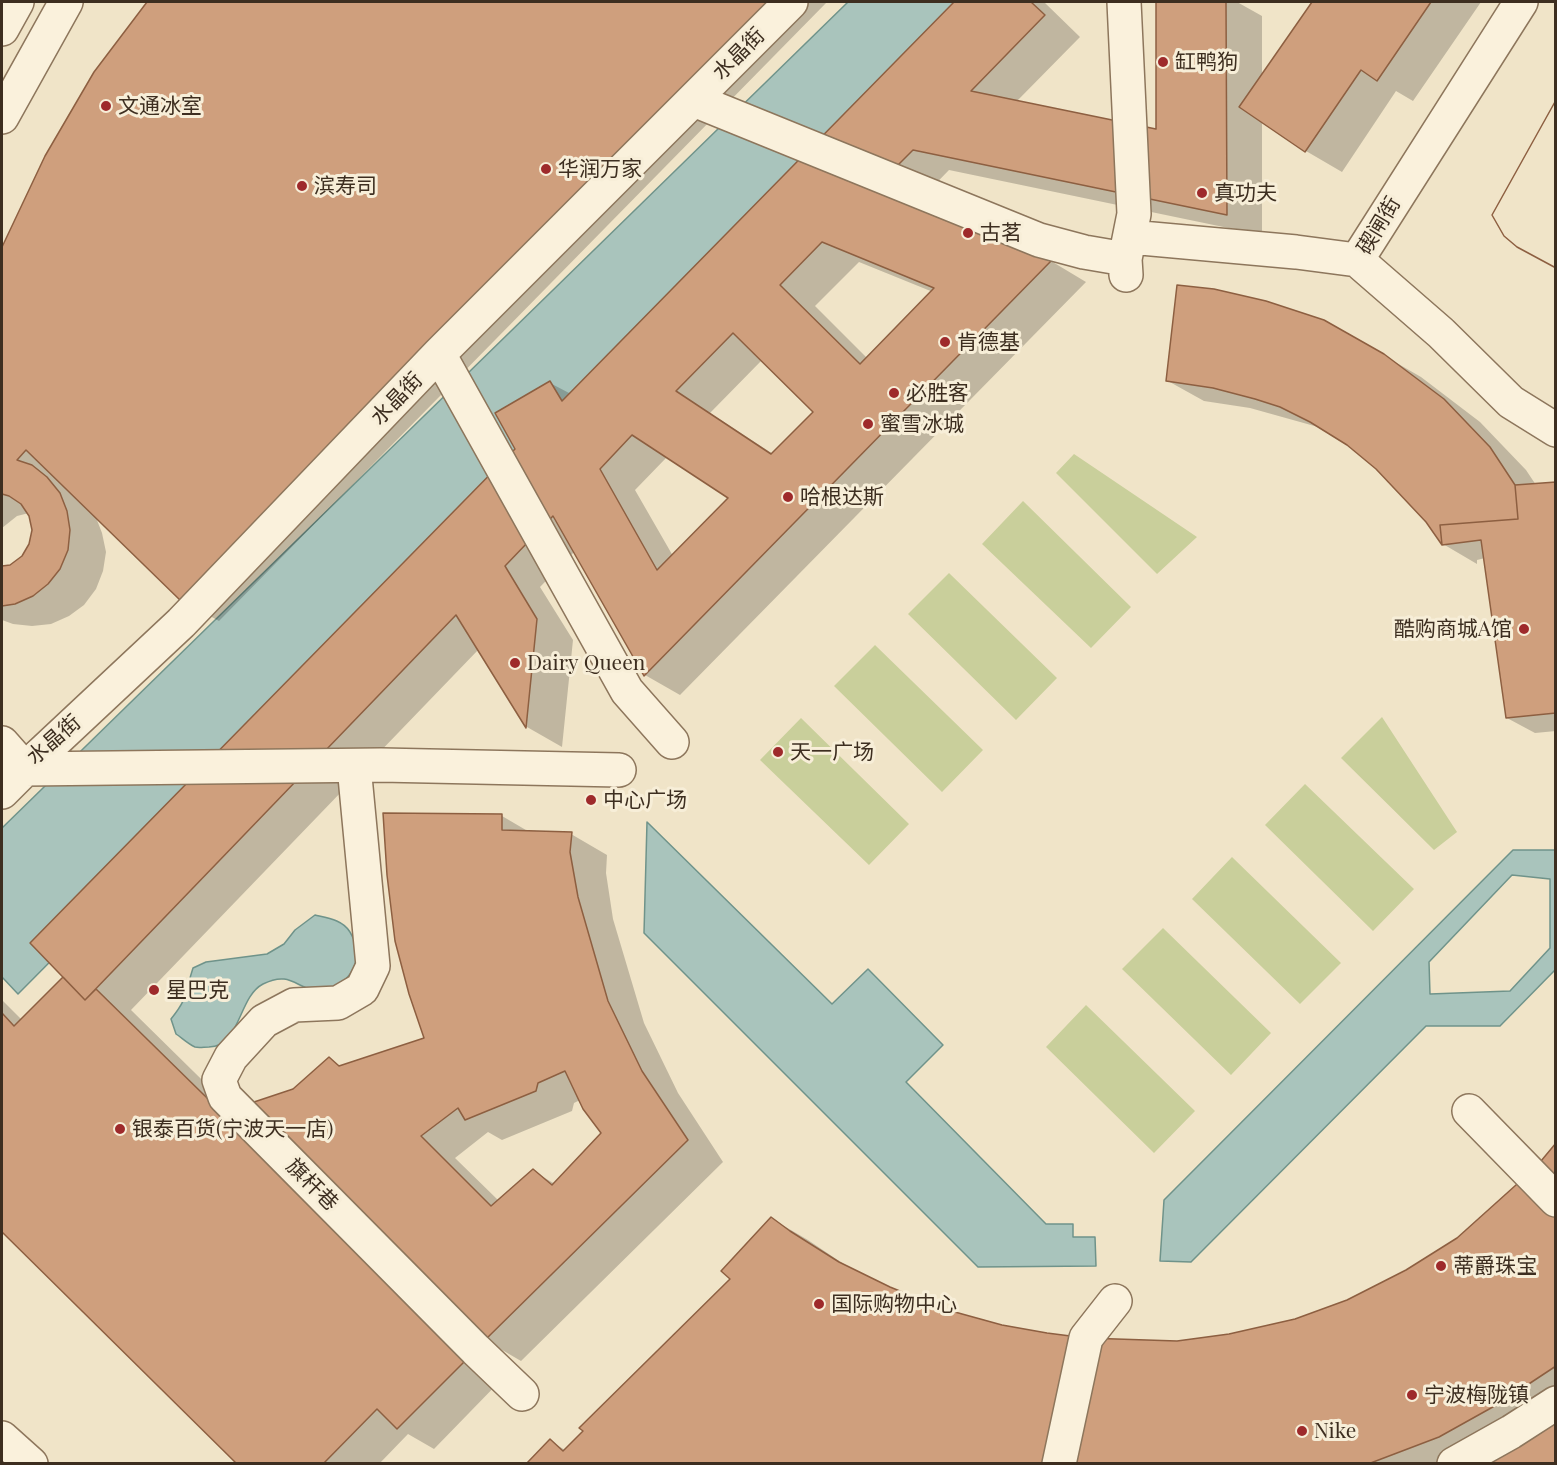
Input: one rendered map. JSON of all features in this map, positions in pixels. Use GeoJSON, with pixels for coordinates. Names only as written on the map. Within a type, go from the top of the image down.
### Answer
{"type":"FeatureCollection","features":[{"type":"Feature","properties":{"kind":"street"},"geometry":{"type":"LineString","coordinates":[[2,29],[17,2]]}},
{"type":"Feature","properties":{"kind":"street"},"geometry":{"type":"LineString","coordinates":[[2,117],[66,2]]}},
{"type":"Feature","properties":{"kind":"street","name":"水晶街"},"geometry":{"type":"LineString","coordinates":[[2,743],[25,769],[181,623],[446,367],[694,100],[791,2]]}},
{"type":"Feature","properties":{"kind":"street"},"geometry":{"type":"LineString","coordinates":[[1124,2],[1134,214],[1127,257]]}},
{"type":"Feature","properties":{"kind":"street","name":"碶闸街"},"geometry":{"type":"LineString","coordinates":[[1521,2],[1357,260],[1441,333],[1511,402],[1556,430]]}},
{"type":"Feature","properties":{"kind":"street"},"geometry":{"type":"LineString","coordinates":[[694,100],[1039,240],[1084,252],[1127,257],[1296,252],[1357,260]]}},
{"type":"Feature","properties":{"kind":"street"},"geometry":{"type":"LineString","coordinates":[[446,367],[627,691],[672,742]]}},
{"type":"Feature","properties":{"kind":"street"},"geometry":{"type":"LineString","coordinates":[[2,792],[25,769],[354,766],[619,770]]}},
{"type":"Feature","properties":{"kind":"street","name":"旗杆巷"},"geometry":{"type":"LineString","coordinates":[[354,766],[373,966],[362,989],[338,1003],[294,1005],[264,1022],[231,1057],[219,1080],[225,1097],[522,1394]]}},
{"type":"Feature","properties":{"kind":"street"},"geometry":{"type":"LineString","coordinates":[[1468,1111],[1556,1200]]}},
{"type":"Feature","properties":{"kind":"street"},"geometry":{"type":"LineString","coordinates":[[1059,1464],[1086,1338],[1115,1301]]}},
{"type":"Feature","properties":{"kind":"street"},"geometry":{"type":"LineString","coordinates":[[1462,1462],[1556,1403]]}},
{"type":"Feature","properties":{"kind":"street"},"geometry":{"type":"LineString","coordinates":[[2,1438],[31,1464]]}},
{"type":"Feature","properties":{"kind":"green space"},"geometry":{"type":"Polygon","coordinates":[[[1074,454],[1197,537],[1157,574],[1056,473],[1074,454]]]}},
{"type":"Feature","properties":{"kind":"green space"},"geometry":{"type":"Polygon","coordinates":[[[1023,501],[1131,607],[1091,648],[982,544],[1023,501]]]}},
{"type":"Feature","properties":{"kind":"green space"},"geometry":{"type":"Polygon","coordinates":[[[949,573],[1057,678],[1016,720],[908,614],[949,573]]]}},
{"type":"Feature","properties":{"kind":"green space"},"geometry":{"type":"Polygon","coordinates":[[[875,645],[983,750],[942,792],[834,686],[875,645]]]}},
{"type":"Feature","properties":{"kind":"green space"},"geometry":{"type":"Polygon","coordinates":[[[1382,717],[1457,832],[1434,850],[1341,758],[1382,717]]]}},
{"type":"Feature","properties":{"kind":"green space"},"geometry":{"type":"Polygon","coordinates":[[[801,718],[909,824],[869,865],[760,760],[801,718]]]}},
{"type":"Feature","properties":{"kind":"green space"},"geometry":{"type":"Polygon","coordinates":[[[1305,784],[1414,889],[1373,931],[1265,825],[1305,784]]]}},
{"type":"Feature","properties":{"kind":"green space"},"geometry":{"type":"Polygon","coordinates":[[[1232,857],[1341,963],[1300,1004],[1192,899],[1232,857]]]}},
{"type":"Feature","properties":{"kind":"green space"},"geometry":{"type":"Polygon","coordinates":[[[1163,928],[1271,1033],[1231,1075],[1122,969],[1163,928]]]}},
{"type":"Feature","properties":{"kind":"green space"},"geometry":{"type":"Polygon","coordinates":[[[1086,1005],[1195,1111],[1154,1153],[1046,1047],[1086,1005]]]}},
{"type":"Feature","properties":{"kind":"water"},"geometry":{"type":"Polygon","coordinates":[[[848,2],[1003,2],[18,994],[2,977],[2,828],[848,2]]]}},
{"type":"Feature","properties":{"kind":"water"},"geometry":{"type":"Polygon","coordinates":[[[647,822],[832,1004],[868,969],[943,1045],[906,1082],[1046,1224],[1073,1224],[1073,1237],[1095,1237],[1096,1266],[978,1267],[644,933],[647,822]]]}},
{"type":"Feature","properties":{"kind":"water"},"geometry":{"type":"Polygon","coordinates":[[[1513,850],[1555,850],[1555,970],[1500,1026],[1426,1026],[1191,1262],[1160,1261],[1164,1200],[1513,850]],[[1512,875],[1429,962],[1430,994],[1510,991],[1550,948],[1550,879],[1512,875]]]}},
{"type":"Feature","properties":{"kind":"water"},"geometry":{"type":"Polygon","coordinates":[[[315,915],[335,920],[347,928],[354,939],[356,960],[346,979],[326,991],[314,990],[281,979],[263,984],[249,999],[234,1030],[219,1045],[195,1047],[176,1034],[171,1019],[184,1000],[193,968],[206,962],[267,954],[284,944],[295,930],[315,915]]]}},
{"type":"Feature","properties":{"kind":"building"},"geometry":{"type":"Polygon","coordinates":[[[147,2],[771,2],[182,602],[26,450],[17,460],[32,465],[47,477],[60,493],[67,511],[70,530],[68,550],[60,569],[48,584],[33,596],[15,604],[2,606],[2,566],[10,565],[22,556],[29,544],[32,530],[29,516],[21,504],[2,494],[2,247],[45,156],[94,72],[147,2]]]}},
{"type":"Feature","properties":{"kind":"building"},"geometry":{"type":"Polygon","coordinates":[[[954,2],[1031,2],[1045,15],[971,91],[1156,129],[1156,2],[1226,2],[1227,215],[913,150],[876,187],[1052,260],[644,676],[553,516],[505,566],[537,619],[526,728],[456,615],[85,1000],[30,943],[515,449],[495,413],[550,381],[562,401],[954,2]],[[822,242],[780,285],[860,364],[934,288],[822,242]],[[733,333],[676,391],[771,454],[813,412],[733,333]],[[632,435],[600,469],[657,570],[728,498],[632,435]]]}},
{"type":"Feature","properties":{"kind":"building"},"geometry":{"type":"Polygon","coordinates":[[[1312,2],[1431,2],[1377,81],[1361,70],[1305,152],[1239,107],[1312,2]]]}},
{"type":"Feature","properties":{"kind":"building"},"geometry":{"type":"Polygon","coordinates":[[[1556,100],[1556,268],[1517,247],[1504,236],[1492,215],[1556,100]]]}},
{"type":"Feature","properties":{"kind":"building"},"geometry":{"type":"Polygon","coordinates":[[[1556,100],[1556,268],[1517,247],[1504,236],[1492,215],[1556,100]]]}},
{"type":"Feature","properties":{"kind":"building"},"geometry":{"type":"Polygon","coordinates":[[[1177,285],[1214,289],[1266,301],[1324,320],[1384,354],[1444,399],[1490,447],[1515,485],[1518,519],[1440,525],[1442,545],[1426,522],[1376,469],[1347,445],[1310,422],[1280,407],[1255,399],[1213,388],[1166,381],[1177,285]]]}},
{"type":"Feature","properties":{"kind":"building","name":"酷购商城A馆"},"geometry":{"type":"Polygon","coordinates":[[[1556,482],[1556,713],[1506,718],[1481,540],[1442,545],[1440,525],[1518,519],[1515,485],[1556,482]]]}},
{"type":"Feature","properties":{"kind":"building"},"geometry":{"type":"Polygon","coordinates":[[[383,813],[502,814],[502,830],[572,832],[570,852],[578,897],[608,1001],[642,1071],[688,1140],[484,1341],[248,1104],[293,1089],[329,1057],[339,1066],[424,1038],[395,941],[387,875],[383,813]],[[565,1071],[538,1083],[536,1091],[465,1120],[458,1108],[421,1136],[491,1206],[533,1169],[552,1185],[601,1133],[583,1109],[565,1071]]]}},
{"type":"Feature","properties":{"kind":"building","name":"银泰百货(宁波天一店)"},"geometry":{"type":"Polygon","coordinates":[[[63,977],[85,1000],[96,989],[470,1356],[397,1429],[377,1409],[323,1464],[237,1464],[2,1232],[2,1013],[14,1026],[63,977]]]}},
{"type":"Feature","properties":{"kind":"building","name":"国际购物中心"},"geometry":{"type":"Polygon","coordinates":[[[1556,1143],[1556,1366],[1500,1403],[1439,1437],[1368,1464],[526,1464],[550,1439],[563,1451],[583,1431],[579,1428],[730,1279],[721,1271],[771,1217],[839,1262],[890,1287],[944,1309],[1002,1325],[1047,1333],[1086,1338],[1177,1341],[1229,1334],[1295,1319],[1347,1300],[1406,1270],[1457,1238],[1536,1167],[1556,1143]]]}},
{"type":"Feature","properties":{"kind":"building"},"geometry":{"type":"Polygon","coordinates":[[[1556,1411],[1556,1464],[1487,1464],[1556,1411]]]}},
{"type":"Feature","properties":{"kind":"place","name":"缸鸭狗"},"geometry":{"type":"Point","coordinates":[1163,62]}},
{"type":"Feature","properties":{"kind":"place","name":"文通冰室"},"geometry":{"type":"Point","coordinates":[106,106]}},
{"type":"Feature","properties":{"kind":"place","name":"华润万家"},"geometry":{"type":"Point","coordinates":[546,169]}},
{"type":"Feature","properties":{"kind":"place","name":"滨寿司"},"geometry":{"type":"Point","coordinates":[302,186]}},
{"type":"Feature","properties":{"kind":"place","name":"真功夫"},"geometry":{"type":"Point","coordinates":[1202,193]}},
{"type":"Feature","properties":{"kind":"place","name":"古茗"},"geometry":{"type":"Point","coordinates":[968,233]}},
{"type":"Feature","properties":{"kind":"place","name":"肯德基"},"geometry":{"type":"Point","coordinates":[945,342]}},
{"type":"Feature","properties":{"kind":"place","name":"必胜客"},"geometry":{"type":"Point","coordinates":[894,393]}},
{"type":"Feature","properties":{"kind":"place","name":"蜜雪冰城"},"geometry":{"type":"Point","coordinates":[868,424]}},
{"type":"Feature","properties":{"kind":"place","name":"哈根达斯"},"geometry":{"type":"Point","coordinates":[788,497]}},
{"type":"Feature","properties":{"kind":"place","name":"酷购商城A馆"},"geometry":{"type":"Point","coordinates":[1524,629]}},
{"type":"Feature","properties":{"kind":"place","name":"Dairy Queen"},"geometry":{"type":"Point","coordinates":[515,663]}},
{"type":"Feature","properties":{"kind":"place","name":"天一广场"},"geometry":{"type":"Point","coordinates":[778,752]}},
{"type":"Feature","properties":{"kind":"place","name":"中心广场"},"geometry":{"type":"Point","coordinates":[591,800]}},
{"type":"Feature","properties":{"kind":"place","name":"星巴克"},"geometry":{"type":"Point","coordinates":[154,990]}},
{"type":"Feature","properties":{"kind":"place","name":"银泰百货(宁波天一店)"},"geometry":{"type":"Point","coordinates":[120,1129]}},
{"type":"Feature","properties":{"kind":"place","name":"蒂爵珠宝"},"geometry":{"type":"Point","coordinates":[1441,1266]}},
{"type":"Feature","properties":{"kind":"place","name":"国际购物中心"},"geometry":{"type":"Point","coordinates":[819,1304]}},
{"type":"Feature","properties":{"kind":"place","name":"宁波梅陇镇"},"geometry":{"type":"Point","coordinates":[1412,1395]}},
{"type":"Feature","properties":{"kind":"place","name":"Nike"},"geometry":{"type":"Point","coordinates":[1302,1431]}}]}
